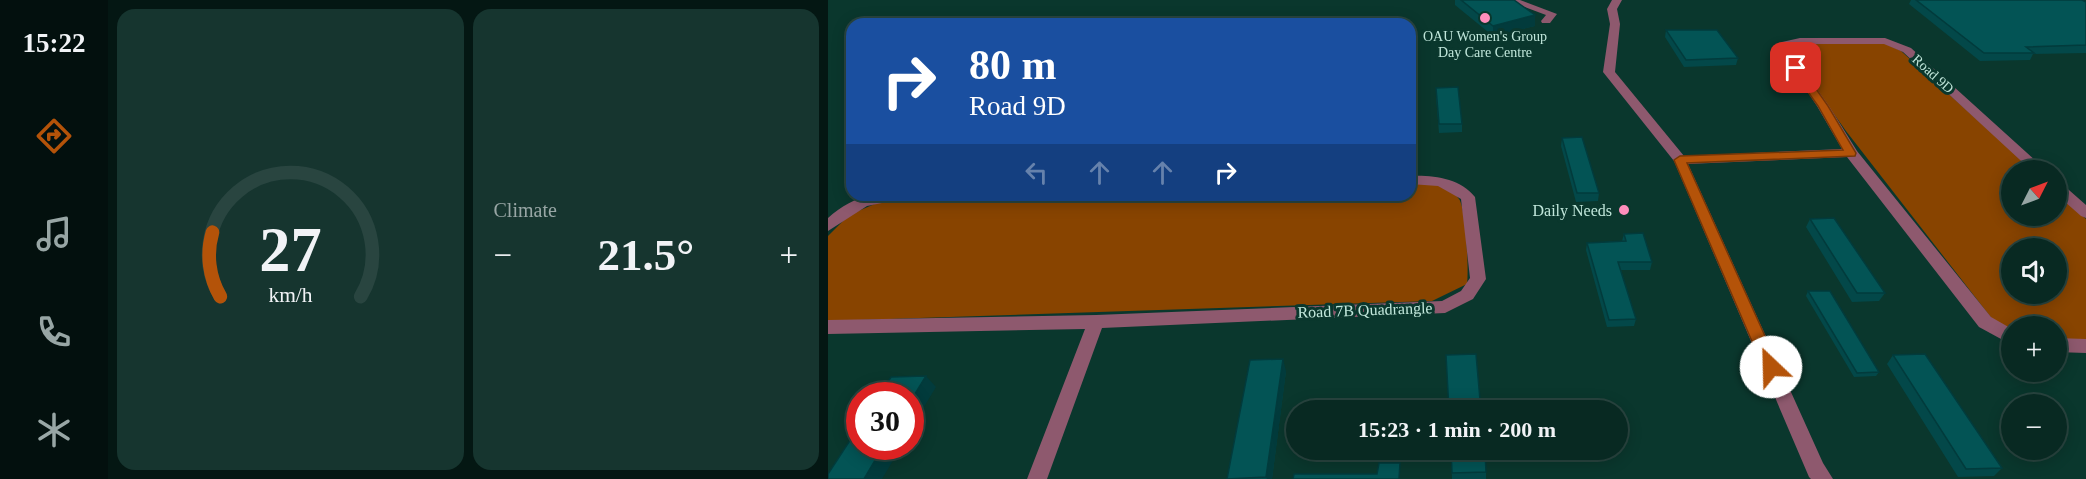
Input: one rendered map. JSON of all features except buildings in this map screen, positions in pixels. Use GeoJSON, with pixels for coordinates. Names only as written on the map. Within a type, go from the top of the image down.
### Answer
{"type":"FeatureCollection","features":[{"type":"Feature","properties":{"kind":"street"},"geometry":{"type":"LineString","coordinates":[[1511,0],[1552,14],[1546,21]]}},
{"type":"Feature","properties":{"kind":"street"},"geometry":{"type":"LineString","coordinates":[[1617,0],[1612,9],[1615,24],[1609,72],[1680,160],[1818,476]]}},
{"type":"Feature","properties":{"kind":"street","name":"Road 9D"},"geometry":{"type":"LineString","coordinates":[[2001,331],[1984,321],[1851,153],[1823,106],[1783,48],[1786,44],[1800,40],[1885,41],[1898,45],[2028,160]]}},
{"type":"Feature","properties":{"kind":"street"},"geometry":{"type":"LineString","coordinates":[[1680,160],[1851,153]]}},
{"type":"Feature","properties":{"kind":"street","name":"Road 7B Quadrangle"},"geometry":{"type":"LineString","coordinates":[[828,327],[1096,322],[1445,307],[1467,295],[1478,279],[1468,197],[1457,187],[1437,179],[1416,180]]}},
{"type":"Feature","properties":{"kind":"street"},"geometry":{"type":"LineString","coordinates":[[2067,196],[2086,213]]}},
{"type":"Feature","properties":{"kind":"street"},"geometry":{"type":"LineString","coordinates":[[828,226],[841,212],[865,201]]}},
{"type":"Feature","properties":{"kind":"street"},"geometry":{"type":"LineString","coordinates":[[1037,479],[1096,322]]}},
{"type":"Feature","properties":{"kind":"street"},"geometry":{"type":"LineString","coordinates":[[2067,345],[2086,346]]}},
{"type":"Feature","properties":{"kind":"shaded area"},"geometry":{"type":"Polygon","coordinates":[[[1800,43],[1884,43],[1901,51],[2022,160],[2001,160],[2001,226],[2067,226],[2067,201],[2086,219],[2086,341],[2067,341],[2067,316],[2001,316],[2001,325],[1993,320],[1846,131],[1789,51],[1790,48],[1800,43]]]}},
{"type":"Feature","properties":{"kind":"shaded area"},"geometry":{"type":"Polygon","coordinates":[[[1435,183],[1448,189],[1459,199],[1463,214],[1467,284],[1432,301],[828,321],[828,236],[849,215],[882,201],[1416,201],[1416,184],[1435,183]]]}},
{"type":"Feature","properties":{"kind":"place","name":"OAU Women's Group Day Care Centre"},"geometry":{"type":"Point","coordinates":[1485,18]}},
{"type":"Feature","properties":{"kind":"place","name":"Daily Needs"},"geometry":{"type":"Point","coordinates":[1624,210]}},
{"type":"Feature","properties":{"kind":"route"},"geometry":{"type":"LineString","coordinates":[[1771,367],[1680,160],[1851,153],[1823,106],[1796,68]]}}]}
